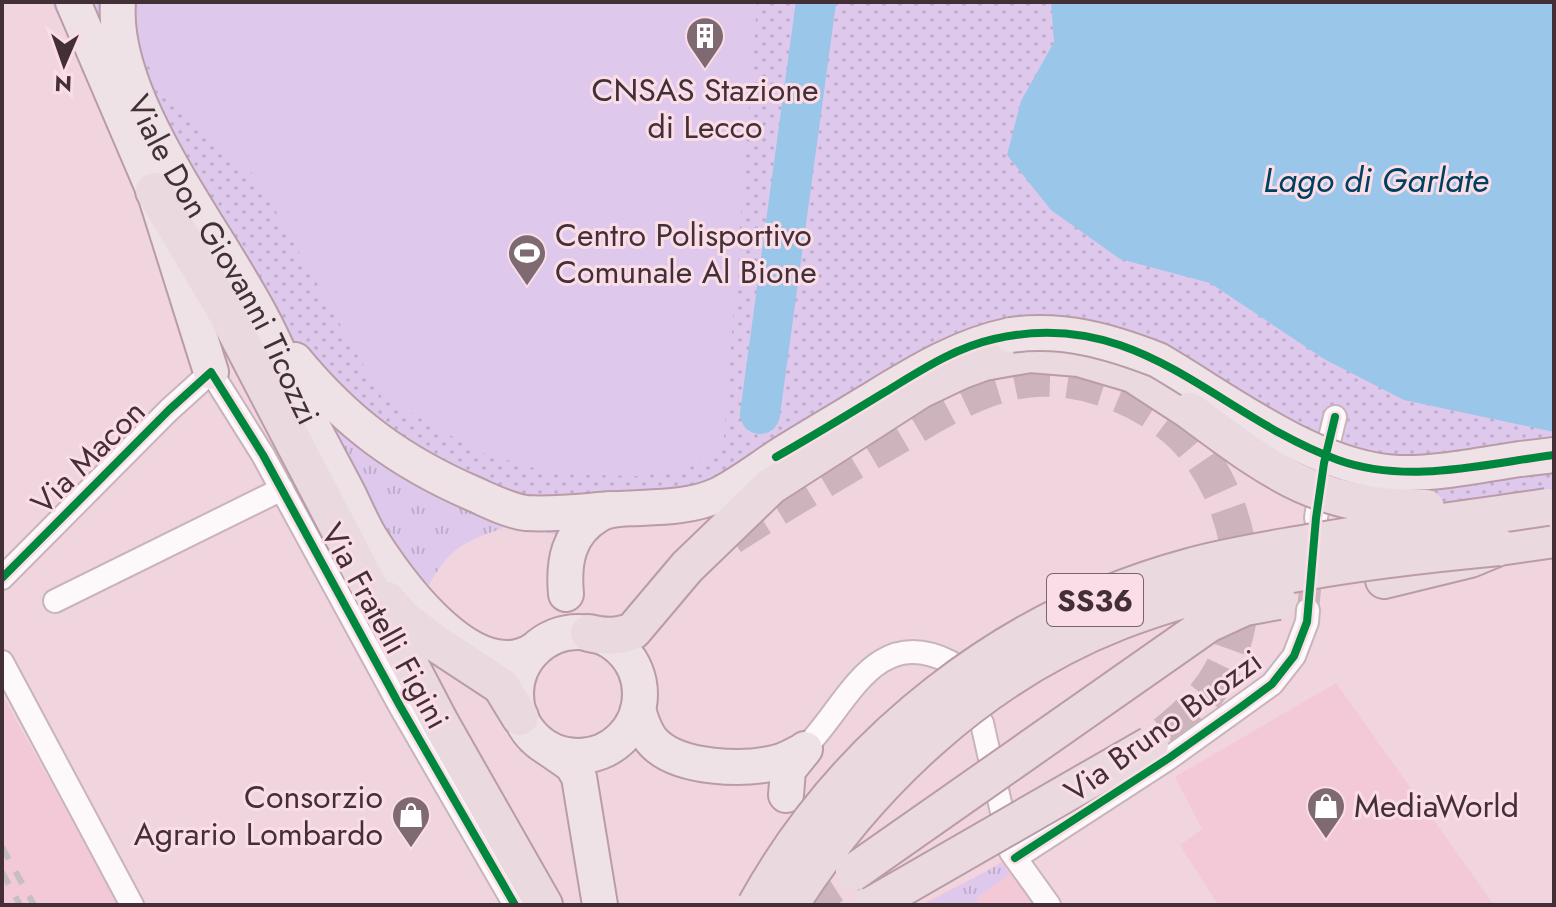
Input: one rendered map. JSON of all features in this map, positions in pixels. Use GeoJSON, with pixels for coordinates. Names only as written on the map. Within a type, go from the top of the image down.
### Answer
{"type":"FeatureCollection","features":[{"type":"Feature","properties":{"kind":"highway"},"geometry":{"type":"LineString","coordinates":[[154,191],[223,307],[441,724],[544,905]]}},
{"type":"Feature","properties":{"kind":"highway"},"geometry":{"type":"LineString","coordinates":[[589,633],[607,637],[633,631],[687,567],[771,486],[920,390],[1009,346],[1030,354],[1079,358],[1133,374],[1259,462],[1296,483],[1335,498],[1397,508],[1552,518]]}},
{"type":"Feature","properties":{"kind":"highway","name":"SS36"},"geometry":{"type":"LineString","coordinates":[[790,905],[817,862],[845,827],[914,754],[996,687],[1077,641],[1118,622],[1210,592],[1394,557],[1499,547],[1552,518]]}},
{"type":"Feature","properties":{"kind":"highway","name":"SS36"},"geometry":{"type":"LineString","coordinates":[[756,905],[771,877],[810,822],[846,779],[894,730],[951,683],[1014,640],[1072,610],[1126,587],[1246,554],[1552,518]]}},
{"type":"Feature","properties":{"kind":"highway"},"geometry":{"type":"LineString","coordinates":[[854,872],[1208,624],[1245,607],[1384,580],[1470,559],[1499,547]]}},
{"type":"Feature","properties":{"kind":"highway"},"geometry":{"type":"LineString","coordinates":[[356,561],[405,620],[501,686],[520,717]]}},
{"type":"Feature","properties":{"kind":"highway"},"geometry":{"type":"LineString","coordinates":[[872,905],[1150,745]]}},
{"type":"Feature","properties":{"kind":"main road"},"geometry":{"type":"LineString","coordinates":[[73,2],[154,191],[211,372]]}},
{"type":"Feature","properties":{"kind":"main road","name":"Viale Don Giovanni Ticozzi"},"geometry":{"type":"LineString","coordinates":[[118,2],[118,26],[143,115],[265,322],[304,409],[371,539],[409,591],[431,616],[458,639],[492,656],[512,658],[526,655],[538,647]]}},
{"type":"Feature","properties":{"kind":"main road"},"geometry":{"type":"LineString","coordinates":[[265,322],[322,392],[383,445],[411,464],[486,500],[524,513],[686,504],[715,496],[751,477],[776,457],[926,367],[967,347],[1009,346],[1036,332],[1084,335],[1139,352],[1158,360],[1291,439],[1358,465],[1410,473],[1554,455]]}},
{"type":"Feature","properties":{"kind":"main road"},"geometry":{"type":"LineString","coordinates":[[600,905],[579,777],[572,765],[531,735],[520,717],[516,693],[517,681],[527,659],[555,631],[565,608],[567,551],[576,535],[600,514],[621,508]]}},
{"type":"Feature","properties":{"kind":"main road"},"geometry":{"type":"LineString","coordinates":[[566,594],[573,616],[589,633],[613,643],[631,662],[639,685],[638,710],[646,734],[656,746],[680,761],[750,766],[780,762],[803,750]]}},
{"type":"Feature","properties":{"kind":"main road"},"geometry":{"type":"LineString","coordinates":[[538,647],[564,634],[589,633]]}},
{"type":"Feature","properties":{"kind":"main road"},"geometry":{"type":"LineString","coordinates":[[547,748],[571,756],[608,749],[627,733],[638,710]]}},
{"type":"Feature","properties":{"kind":"main road"},"geometry":{"type":"LineString","coordinates":[[750,766],[776,778],[786,795],[788,770],[803,750]]}},
{"type":"Feature","properties":{"kind":"street","name":"Via Fratelli Figini"},"geometry":{"type":"LineString","coordinates":[[211,372],[282,489],[400,706],[515,905]]}},
{"type":"Feature","properties":{"kind":"street","name":"Via Macon"},"geometry":{"type":"LineString","coordinates":[[2,578],[169,410],[211,372]]}},
{"type":"Feature","properties":{"kind":"street"},"geometry":{"type":"LineString","coordinates":[[1316,518],[1335,417]]}},
{"type":"Feature","properties":{"kind":"street"},"geometry":{"type":"LineString","coordinates":[[55,601],[282,489]]}},
{"type":"Feature","properties":{"kind":"street","name":"Via Bruno Buozzi"},"geometry":{"type":"LineString","coordinates":[[1015,858],[1169,758],[1272,684],[1294,656],[1307,622],[1308,610]]}},
{"type":"Feature","properties":{"kind":"street"},"geometry":{"type":"LineString","coordinates":[[803,750],[856,684],[882,661],[903,651],[931,652],[950,662]]}},
{"type":"Feature","properties":{"kind":"street"},"geometry":{"type":"LineString","coordinates":[[2,662],[132,905]]}},
{"type":"Feature","properties":{"kind":"street"},"geometry":{"type":"LineString","coordinates":[[982,723],[1011,852],[1049,905]]}},
{"type":"Feature","properties":{"kind":"shaded area"},"geometry":{"type":"Polygon","coordinates":[[[1336,683],[1494,905],[1218,905],[1180,845],[1202,829],[1175,777],[1336,683]]]}},
{"type":"Feature","properties":{"kind":"shaded area"},"geometry":{"type":"Polygon","coordinates":[[[2,695],[119,905],[3,905],[2,695]]]}},
{"type":"Feature","properties":{"kind":"shaded area"},"geometry":{"type":"Polygon","coordinates":[[[1002,861],[1034,905],[920,905],[985,872],[1002,861]]]}},
{"type":"Feature","properties":{"kind":"green space"},"geometry":{"type":"Polygon","coordinates":[[[54,2],[1554,2],[1554,545],[1372,517],[1121,378],[1021,359],[751,476],[564,538],[462,503],[336,420],[155,186],[53,7],[54,2]]]}},
{"type":"Feature","properties":{"kind":"green space","name":"Centro Polisportivo Comunale Al Bione"},"geometry":{"type":"Polygon","coordinates":[[[123,2],[757,2],[723,449],[685,470],[637,476],[554,474],[480,452],[381,396],[257,178],[157,86],[123,2]]]}},
{"type":"Feature","properties":{"kind":"green space"},"geometry":{"type":"Polygon","coordinates":[[[318,411],[514,524],[481,536],[458,549],[440,567],[422,598],[318,411]]]}},
{"type":"Feature","properties":{"kind":"green space"},"geometry":{"type":"Polygon","coordinates":[[[1002,863],[1009,874],[977,898],[978,905],[923,905],[1002,863]]]}},
{"type":"Feature","properties":{"kind":"water","name":"Lago di Garlate"},"geometry":{"type":"Polygon","coordinates":[[[1051,2],[1554,2],[1554,432],[1404,400],[1324,359],[1210,283],[1120,259],[1051,210],[1007,155],[1021,101],[1054,42],[1051,2]]]}},
{"type":"Feature","properties":{"kind":"waterway"},"geometry":{"type":"LineString","coordinates":[[760,414],[816,2]]}},
{"type":"Feature","properties":{"kind":"tunnel"},"geometry":{"type":"LineString","coordinates":[[731,537],[936,414],[994,387],[1035,379],[1057,379],[1080,382],[1126,397],[1167,421],[1199,454],[1226,504],[1240,560],[1239,618],[1221,672],[1199,703],[1150,745]]}},
{"type":"Feature","properties":{"kind":"tunnel"},"geometry":{"type":"LineString","coordinates":[[1308,610],[1313,559]]}},
{"type":"Feature","properties":{"kind":"tunnel"},"geometry":{"type":"LineString","coordinates":[[803,905],[854,872]]}},
{"type":"Feature","properties":{"kind":"railway"},"geometry":{"type":"LineString","coordinates":[[2,847],[34,905]]}},
{"type":"Feature","properties":{"kind":"railway"},"geometry":{"type":"LineString","coordinates":[[2,872],[20,905]]}},
{"type":"Feature","properties":{"kind":"cycle path"},"geometry":{"type":"LineString","coordinates":[[776,457],[951,354],[994,339],[1046,333],[1092,337],[1135,351],[1175,370],[1294,441],[1338,460],[1365,467],[1419,472],[1554,455]]}},
{"type":"Feature","properties":{"kind":"cycle path"},"geometry":{"type":"LineString","coordinates":[[2,578],[169,410],[211,372],[263,455],[400,706],[515,905]]}},
{"type":"Feature","properties":{"kind":"cycle path"},"geometry":{"type":"LineString","coordinates":[[1015,858],[1169,758],[1241,707],[1272,684],[1294,656],[1307,622],[1316,518],[1335,417]]}},
{"type":"Feature","properties":{"kind":"place","name":"CNSAS Stazione di Lecco"},"geometry":{"type":"Point","coordinates":[705,70]}},
{"type":"Feature","properties":{"kind":"place","name":"Centro Polisportivo Comunale Al Bione"},"geometry":{"type":"Point","coordinates":[527,287]}},
{"type":"Feature","properties":{"kind":"place","name":"MediaWorld"},"geometry":{"type":"Point","coordinates":[1326,840]}},
{"type":"Feature","properties":{"kind":"place","name":"Consorzio Agrario Lombardo"},"geometry":{"type":"Point","coordinates":[411,849]}}]}
